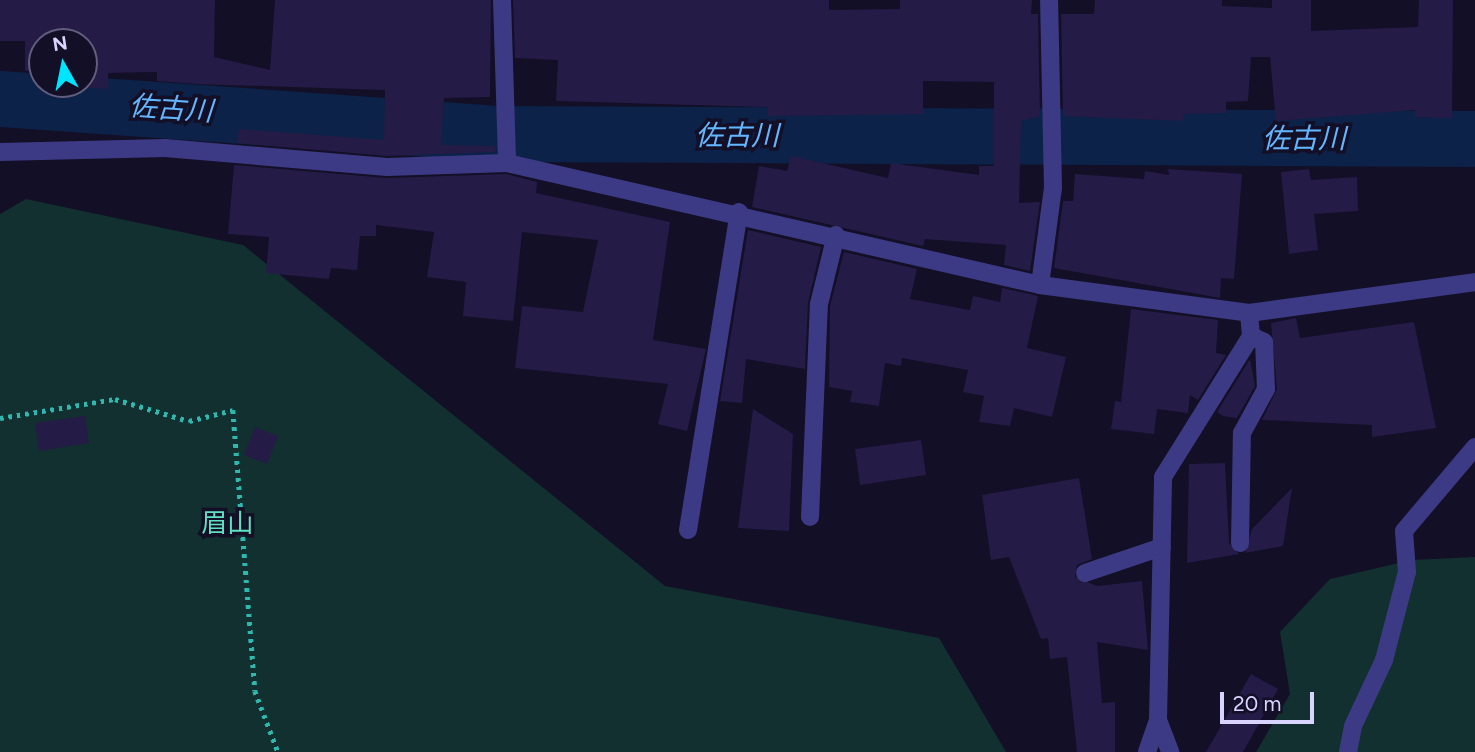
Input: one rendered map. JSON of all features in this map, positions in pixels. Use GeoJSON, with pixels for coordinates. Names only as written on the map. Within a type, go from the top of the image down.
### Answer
{"type":"FeatureCollection","features":[{"type":"Feature","properties":{"kind":"street"},"geometry":{"type":"LineString","coordinates":[[502,0],[507,163]]}},
{"type":"Feature","properties":{"kind":"street"},"geometry":{"type":"LineString","coordinates":[[1040,285],[1054,157],[1049,0]]}},
{"type":"Feature","properties":{"kind":"street"},"geometry":{"type":"LineString","coordinates":[[0,152],[165,148],[387,167],[507,163],[739,212],[1040,285],[1249,313],[1475,282]]}},
{"type":"Feature","properties":{"kind":"street"},"geometry":{"type":"LineString","coordinates":[[688,530],[739,212]]}},
{"type":"Feature","properties":{"kind":"street"},"geometry":{"type":"LineString","coordinates":[[810,517],[819,304],[836,235]]}},
{"type":"Feature","properties":{"kind":"street"},"geometry":{"type":"LineString","coordinates":[[1147,752],[1158,720],[1163,477],[1251,336],[1249,313]]}},
{"type":"Feature","properties":{"kind":"street"},"geometry":{"type":"LineString","coordinates":[[1240,542],[1242,433],[1266,388],[1264,342],[1251,336]]}},
{"type":"Feature","properties":{"kind":"street"},"geometry":{"type":"LineString","coordinates":[[1348,752],[1353,726],[1384,660],[1404,585],[1404,531],[1475,447]]}},
{"type":"Feature","properties":{"kind":"street"},"geometry":{"type":"LineString","coordinates":[[1085,573],[1163,547]]}},
{"type":"Feature","properties":{"kind":"street"},"geometry":{"type":"LineString","coordinates":[[1158,720],[1170,752]]}},
{"type":"Feature","properties":{"kind":"path"},"geometry":{"type":"LineString","coordinates":[[0,418],[115,400],[189,421],[233,410],[255,691],[278,752]]}},
{"type":"Feature","properties":{"kind":"green space","name":"眉山"},"geometry":{"type":"Polygon","coordinates":[[[26,199],[243,245],[665,586],[939,638],[1006,752],[0,752],[0,214],[26,199]]]}},
{"type":"Feature","properties":{"kind":"green space"},"geometry":{"type":"Polygon","coordinates":[[[1475,557],[1475,752],[1256,752],[1290,694],[1280,632],[1330,579],[1412,560],[1475,557]]]}},
{"type":"Feature","properties":{"kind":"building"},"geometry":{"type":"Polygon","coordinates":[[[0,0],[215,0],[214,57],[270,70],[275,0],[491,0],[490,97],[444,98],[441,145],[495,146],[495,152],[387,156],[237,143],[239,129],[384,140],[385,90],[157,81],[157,72],[108,73],[108,89],[98,88],[98,28],[28,28],[28,71],[25,71],[25,41],[0,41],[0,0]]]}},
{"type":"Feature","properties":{"kind":"building"},"geometry":{"type":"Polygon","coordinates":[[[513,0],[829,0],[829,10],[900,9],[900,0],[1032,0],[1031,14],[1038,14],[1040,116],[1021,121],[1019,203],[1040,202],[1030,271],[1004,265],[1006,245],[925,239],[923,246],[752,207],[759,166],[787,171],[791,156],[888,178],[891,163],[979,175],[979,166],[994,166],[994,82],[923,81],[923,114],[768,116],[768,107],[556,101],[558,60],[515,58],[513,0]]]}},
{"type":"Feature","properties":{"kind":"building"},"geometry":{"type":"Polygon","coordinates":[[[1095,0],[1222,0],[1222,6],[1272,8],[1272,0],[1311,0],[1311,31],[1418,27],[1419,0],[1453,0],[1452,118],[1415,117],[1415,110],[1276,121],[1270,57],[1251,57],[1248,101],[1226,102],[1226,113],[1183,114],[1184,121],[1063,116],[1061,14],[1094,14],[1095,0]]]}},
{"type":"Feature","properties":{"kind":"building"},"geometry":{"type":"Polygon","coordinates":[[[234,165],[387,178],[506,174],[537,182],[536,193],[670,222],[653,340],[706,349],[687,431],[658,424],[668,384],[515,368],[522,306],[583,312],[598,240],[522,232],[513,321],[463,316],[466,282],[427,277],[434,232],[376,225],[376,236],[360,236],[357,270],[331,268],[329,279],[266,273],[269,237],[228,234],[234,165]]]}},
{"type":"Feature","properties":{"kind":"building"},"geometry":{"type":"Polygon","coordinates":[[[1168,169],[1242,174],[1234,279],[1221,278],[1220,298],[1054,268],[1063,201],[1073,201],[1075,174],[1144,179],[1145,171],[1169,175],[1168,169]]]}},
{"type":"Feature","properties":{"kind":"building"},"geometry":{"type":"Polygon","coordinates":[[[1309,169],[1311,180],[1357,177],[1358,211],[1314,214],[1318,250],[1289,254],[1281,172],[1309,169]]]}},
{"type":"Feature","properties":{"kind":"building"},"geometry":{"type":"Polygon","coordinates":[[[748,230],[821,247],[808,303],[805,369],[746,359],[742,403],[720,401],[748,230]]]}},
{"type":"Feature","properties":{"kind":"building"},"geometry":{"type":"Polygon","coordinates":[[[844,252],[917,269],[910,299],[970,310],[973,296],[1000,302],[1002,288],[1038,296],[1027,348],[1066,357],[1052,417],[1014,408],[1010,426],[979,422],[984,396],[963,392],[968,370],[902,358],[901,366],[885,363],[879,406],[850,402],[852,391],[829,387],[830,306],[844,252]]]}},
{"type":"Feature","properties":{"kind":"building"},"geometry":{"type":"Polygon","coordinates":[[[1131,309],[1218,320],[1216,353],[1226,355],[1198,400],[1190,395],[1188,413],[1157,409],[1154,434],[1111,429],[1115,401],[1121,402],[1131,309]]]}},
{"type":"Feature","properties":{"kind":"building"},"geometry":{"type":"Polygon","coordinates":[[[1296,318],[1300,338],[1414,322],[1436,428],[1372,437],[1372,425],[1262,420],[1277,389],[1271,323],[1296,318]]]}},
{"type":"Feature","properties":{"kind":"building"},"geometry":{"type":"Polygon","coordinates":[[[1250,359],[1255,386],[1237,418],[1223,416],[1217,412],[1250,359]]]}},
{"type":"Feature","properties":{"kind":"building"},"geometry":{"type":"Polygon","coordinates":[[[753,409],[793,434],[789,531],[738,528],[753,409]]]}},
{"type":"Feature","properties":{"kind":"building"},"geometry":{"type":"Polygon","coordinates":[[[85,416],[89,443],[39,451],[35,423],[85,416]]]}},
{"type":"Feature","properties":{"kind":"building"},"geometry":{"type":"Polygon","coordinates":[[[255,427],[278,436],[267,464],[244,455],[255,427]]]}},
{"type":"Feature","properties":{"kind":"building"},"geometry":{"type":"Polygon","coordinates":[[[921,440],[926,475],[860,485],[855,449],[921,440]]]}},
{"type":"Feature","properties":{"kind":"building"},"geometry":{"type":"Polygon","coordinates":[[[1225,463],[1229,543],[1239,554],[1187,563],[1189,464],[1225,463]]]}},
{"type":"Feature","properties":{"kind":"building"},"geometry":{"type":"Polygon","coordinates":[[[1079,478],[1092,559],[1077,565],[1075,577],[1097,586],[1142,581],[1148,650],[1097,642],[1102,703],[1115,702],[1115,752],[1077,752],[1067,657],[1050,659],[1048,638],[1041,639],[1009,557],[991,560],[982,495],[1079,478]]]}},
{"type":"Feature","properties":{"kind":"building"},"geometry":{"type":"Polygon","coordinates":[[[1292,488],[1283,546],[1245,553],[1252,529],[1292,488]]]}},
{"type":"Feature","properties":{"kind":"building"},"geometry":{"type":"Polygon","coordinates":[[[1251,674],[1278,689],[1243,752],[1206,752],[1251,674]]]}},
{"type":"Feature","properties":{"kind":"waterway","name":"佐古川"},"geometry":{"type":"LineString","coordinates":[[0,99],[498,134],[1475,139]]}}]}
